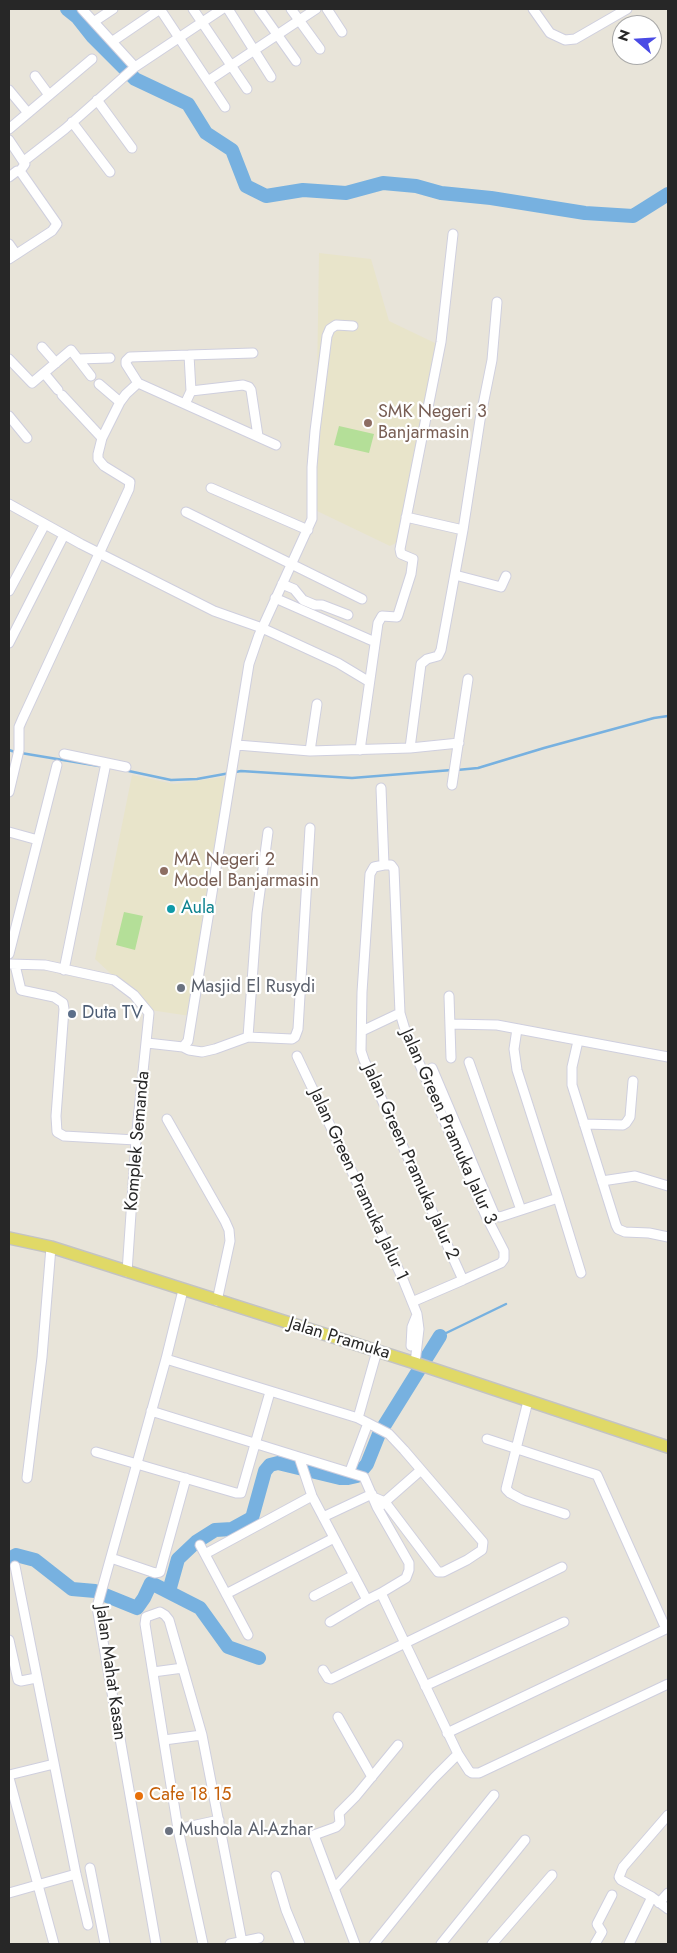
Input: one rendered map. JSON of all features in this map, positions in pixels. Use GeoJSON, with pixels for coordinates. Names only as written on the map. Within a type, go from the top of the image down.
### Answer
{"type":"FeatureCollection","features":[{"type":"Feature","properties":{"kind":"main road","name":"Jalan Pramuka"},"geometry":{"type":"LineString","coordinates":[[9,1238],[50,1247],[377,1351],[668,1447]]}},
{"type":"Feature","properties":{"kind":"street"},"geometry":{"type":"LineString","coordinates":[[82,9],[95,21],[133,68]]}},
{"type":"Feature","properties":{"kind":"street"},"geometry":{"type":"LineString","coordinates":[[95,21],[112,9]]}},
{"type":"Feature","properties":{"kind":"street"},"geometry":{"type":"LineString","coordinates":[[113,42],[160,9],[225,108]]}},
{"type":"Feature","properties":{"kind":"street"},"geometry":{"type":"LineString","coordinates":[[193,9],[247,89]]}},
{"type":"Feature","properties":{"kind":"street"},"geometry":{"type":"LineString","coordinates":[[24,160],[72,122],[133,68],[222,9]]}},
{"type":"Feature","properties":{"kind":"street"},"geometry":{"type":"LineString","coordinates":[[228,9],[272,77]]}},
{"type":"Feature","properties":{"kind":"street"},"geometry":{"type":"LineString","coordinates":[[259,9],[296,61]]}},
{"type":"Feature","properties":{"kind":"street"},"geometry":{"type":"LineString","coordinates":[[291,9],[320,49]]}},
{"type":"Feature","properties":{"kind":"street"},"geometry":{"type":"LineString","coordinates":[[208,81],[316,9]]}},
{"type":"Feature","properties":{"kind":"street"},"geometry":{"type":"LineString","coordinates":[[327,9],[342,32]]}},
{"type":"Feature","properties":{"kind":"street"},"geometry":{"type":"LineString","coordinates":[[533,9],[550,33],[565,40],[575,39],[626,9]]}},
{"type":"Feature","properties":{"kind":"street"},"geometry":{"type":"LineString","coordinates":[[9,129],[92,59]]}},
{"type":"Feature","properties":{"kind":"street"},"geometry":{"type":"LineString","coordinates":[[35,76],[49,95]]}},
{"type":"Feature","properties":{"kind":"street"},"geometry":{"type":"LineString","coordinates":[[9,90],[28,113]]}},
{"type":"Feature","properties":{"kind":"street"},"geometry":{"type":"LineString","coordinates":[[97,100],[132,148]]}},
{"type":"Feature","properties":{"kind":"street"},"geometry":{"type":"LineString","coordinates":[[72,122],[110,172]]}},
{"type":"Feature","properties":{"kind":"street"},"geometry":{"type":"LineString","coordinates":[[9,140],[24,160],[24,166],[20,171],[9,177]]}},
{"type":"Feature","properties":{"kind":"street"},"geometry":{"type":"LineString","coordinates":[[9,244],[12,256],[55,229],[57,224],[20,171]]}},
{"type":"Feature","properties":{"kind":"street"},"geometry":{"type":"LineString","coordinates":[[360,750],[368,681],[380,618],[385,616],[396,617],[398,615],[411,574],[413,559],[400,552],[441,342],[453,234]]}},
{"type":"Feature","properties":{"kind":"street"},"geometry":{"type":"LineString","coordinates":[[410,748],[419,672],[423,661],[438,656],[441,650],[495,338],[497,302]]}},
{"type":"Feature","properties":{"kind":"street"},"geometry":{"type":"LineString","coordinates":[[183,1047],[188,1041],[194,1013],[249,664],[262,628],[308,530],[313,513],[312,467],[327,336],[330,329],[336,325],[353,326]]}},
{"type":"Feature","properties":{"kind":"street"},"geometry":{"type":"LineString","coordinates":[[42,346],[56,363]]}},
{"type":"Feature","properties":{"kind":"street"},"geometry":{"type":"LineString","coordinates":[[9,359],[32,383],[71,350],[91,376]]}},
{"type":"Feature","properties":{"kind":"street"},"geometry":{"type":"LineString","coordinates":[[252,353],[130,357],[126,364],[138,383],[276,445]]}},
{"type":"Feature","properties":{"kind":"street"},"geometry":{"type":"LineString","coordinates":[[185,404],[191,391],[190,355]]}},
{"type":"Feature","properties":{"kind":"street"},"geometry":{"type":"LineString","coordinates":[[78,359],[110,358]]}},
{"type":"Feature","properties":{"kind":"street"},"geometry":{"type":"LineString","coordinates":[[44,373],[102,438]]}},
{"type":"Feature","properties":{"kind":"street"},"geometry":{"type":"LineString","coordinates":[[9,792],[18,753],[22,720],[130,484],[128,480],[100,462],[98,454],[102,438],[120,402],[138,383]]}},
{"type":"Feature","properties":{"kind":"street"},"geometry":{"type":"LineString","coordinates":[[99,384],[120,402]]}},
{"type":"Feature","properties":{"kind":"street"},"geometry":{"type":"LineString","coordinates":[[191,391],[243,385],[249,386],[252,390],[258,436]]}},
{"type":"Feature","properties":{"kind":"street"},"geometry":{"type":"LineString","coordinates":[[9,416],[27,438]]}},
{"type":"Feature","properties":{"kind":"street"},"geometry":{"type":"LineString","coordinates":[[211,488],[308,530]]}},
{"type":"Feature","properties":{"kind":"street"},"geometry":{"type":"LineString","coordinates":[[9,504],[64,535],[214,611],[262,628],[338,663],[368,681]]}},
{"type":"Feature","properties":{"kind":"street"},"geometry":{"type":"LineString","coordinates":[[186,512],[362,599]]}},
{"type":"Feature","properties":{"kind":"street"},"geometry":{"type":"LineString","coordinates":[[406,517],[463,530]]}},
{"type":"Feature","properties":{"kind":"street"},"geometry":{"type":"LineString","coordinates":[[9,591],[45,524]]}},
{"type":"Feature","properties":{"kind":"street"},"geometry":{"type":"LineString","coordinates":[[9,643],[64,535]]}},
{"type":"Feature","properties":{"kind":"street"},"geometry":{"type":"LineString","coordinates":[[455,575],[501,587],[506,576]]}},
{"type":"Feature","properties":{"kind":"street"},"geometry":{"type":"LineString","coordinates":[[282,584],[294,589],[302,600],[315,605],[322,604],[348,615]]}},
{"type":"Feature","properties":{"kind":"street"},"geometry":{"type":"LineString","coordinates":[[276,598],[375,642]]}},
{"type":"Feature","properties":{"kind":"street"},"geometry":{"type":"LineString","coordinates":[[452,785],[468,679]]}},
{"type":"Feature","properties":{"kind":"street"},"geometry":{"type":"LineString","coordinates":[[310,751],[317,704]]}},
{"type":"Feature","properties":{"kind":"street"},"geometry":{"type":"LineString","coordinates":[[236,745],[310,751],[410,748],[459,743]]}},
{"type":"Feature","properties":{"kind":"street"},"geometry":{"type":"LineString","coordinates":[[64,754],[105,766],[126,767]]}},
{"type":"Feature","properties":{"kind":"street"},"geometry":{"type":"LineString","coordinates":[[9,954],[11,938],[57,765]]}},
{"type":"Feature","properties":{"kind":"street"},"geometry":{"type":"LineString","coordinates":[[105,766],[64,970],[45,964],[12,965],[20,990],[54,998],[63,1004],[56,1116],[57,1132],[64,1136],[136,1140]]}},
{"type":"Feature","properties":{"kind":"street"},"geometry":{"type":"LineString","coordinates":[[381,788],[384,865]]}},
{"type":"Feature","properties":{"kind":"street"},"geometry":{"type":"LineString","coordinates":[[147,1043],[183,1047],[202,1052],[248,1037],[292,1039],[297,1034],[310,828]]}},
{"type":"Feature","properties":{"kind":"street"},"geometry":{"type":"LineString","coordinates":[[9,832],[38,840]]}},
{"type":"Feature","properties":{"kind":"street"},"geometry":{"type":"LineString","coordinates":[[248,1037],[257,914],[268,832]]}},
{"type":"Feature","properties":{"kind":"street","name":"Jalan Green Pramuka Jalur 3"},"geometry":{"type":"LineString","coordinates":[[384,865],[391,865],[394,870],[400,1013],[414,1054],[486,1216],[504,1251],[504,1259],[501,1263],[462,1280]]}},
{"type":"Feature","properties":{"kind":"street","name":"Jalan Green Pramuka Jalur 2"},"geometry":{"type":"LineString","coordinates":[[384,865],[374,867],[370,874],[360,1042],[364,1060],[462,1280],[412,1302]]}},
{"type":"Feature","properties":{"kind":"street","name":"Komplek Semanda"},"geometry":{"type":"LineString","coordinates":[[64,970],[114,980],[148,1010],[149,1019],[136,1140],[127,1272]]}},
{"type":"Feature","properties":{"kind":"street"},"geometry":{"type":"LineString","coordinates":[[449,996],[451,1058]]}},
{"type":"Feature","properties":{"kind":"street"},"geometry":{"type":"LineString","coordinates":[[362,1031],[400,1013]]}},
{"type":"Feature","properties":{"kind":"street"},"geometry":{"type":"LineString","coordinates":[[450,1024],[478,1023],[668,1056]]}},
{"type":"Feature","properties":{"kind":"street"},"geometry":{"type":"LineString","coordinates":[[517,1029],[514,1049],[517,1070],[580,1273]]}},
{"type":"Feature","properties":{"kind":"street"},"geometry":{"type":"LineString","coordinates":[[578,1041],[571,1081],[574,1096],[618,1229],[625,1232],[649,1233],[668,1237]]}},
{"type":"Feature","properties":{"kind":"street","name":"Jalan Green Pramuka Jalur 1"},"geometry":{"type":"LineString","coordinates":[[297,1056],[398,1268],[417,1314],[419,1329],[417,1364]]}},
{"type":"Feature","properties":{"kind":"street"},"geometry":{"type":"LineString","coordinates":[[469,1062],[521,1210]]}},
{"type":"Feature","properties":{"kind":"street"},"geometry":{"type":"LineString","coordinates":[[432,1068],[494,1214],[500,1217],[558,1198]]}},
{"type":"Feature","properties":{"kind":"street"},"geometry":{"type":"LineString","coordinates":[[584,1124],[623,1125],[626,1123],[630,1117],[633,1080]]}},
{"type":"Feature","properties":{"kind":"street"},"geometry":{"type":"LineString","coordinates":[[167,1119],[226,1221],[229,1230],[230,1241],[217,1301]]}},
{"type":"Feature","properties":{"kind":"street"},"geometry":{"type":"LineString","coordinates":[[602,1180],[635,1176],[668,1186]]}},
{"type":"Feature","properties":{"kind":"street"},"geometry":{"type":"LineString","coordinates":[[27,1478],[42,1357],[50,1247]]}},
{"type":"Feature","properties":{"kind":"street","name":"Jalan Mahat Kasan"},"geometry":{"type":"LineString","coordinates":[[156,1944],[97,1607],[166,1359],[183,1290]]}},
{"type":"Feature","properties":{"kind":"street"},"geometry":{"type":"LineString","coordinates":[[358,1418],[377,1351]]}},
{"type":"Feature","properties":{"kind":"street"},"geometry":{"type":"LineString","coordinates":[[151,1411],[256,1443],[301,1464],[356,1473],[367,1481],[373,1495],[438,1572],[443,1572],[482,1550],[483,1542],[389,1434],[358,1418],[166,1359]]}},
{"type":"Feature","properties":{"kind":"street"},"geometry":{"type":"LineString","coordinates":[[96,1452],[241,1493],[270,1392]]}},
{"type":"Feature","properties":{"kind":"street"},"geometry":{"type":"LineString","coordinates":[[528,1402],[506,1485],[507,1491],[523,1500],[565,1514]]}},
{"type":"Feature","properties":{"kind":"street"},"geometry":{"type":"LineString","coordinates":[[356,1473],[372,1424]]}},
{"type":"Feature","properties":{"kind":"street"},"geometry":{"type":"LineString","coordinates":[[447,1733],[667,1628],[597,1475],[488,1439]]}},
{"type":"Feature","properties":{"kind":"street"},"geometry":{"type":"LineString","coordinates":[[301,1464],[312,1496],[367,1600]]}},
{"type":"Feature","properties":{"kind":"street"},"geometry":{"type":"LineString","coordinates":[[381,1505],[421,1470]]}},
{"type":"Feature","properties":{"kind":"street"},"geometry":{"type":"LineString","coordinates":[[111,1558],[155,1573],[160,1572],[186,1478]]}},
{"type":"Feature","properties":{"kind":"street"},"geometry":{"type":"LineString","coordinates":[[323,1517],[373,1495]]}},
{"type":"Feature","properties":{"kind":"street"},"geometry":{"type":"LineString","coordinates":[[205,1554],[312,1496]]}},
{"type":"Feature","properties":{"kind":"street"},"geometry":{"type":"LineString","coordinates":[[330,1622],[406,1578],[410,1567],[381,1505]]}},
{"type":"Feature","properties":{"kind":"street"},"geometry":{"type":"LineString","coordinates":[[226,1594],[334,1538]]}},
{"type":"Feature","properties":{"kind":"street"},"geometry":{"type":"LineString","coordinates":[[200,1545],[248,1635]]}},
{"type":"Feature","properties":{"kind":"street"},"geometry":{"type":"LineString","coordinates":[[15,1566],[36,1678],[88,1925]]}},
{"type":"Feature","properties":{"kind":"street"},"geometry":{"type":"LineString","coordinates":[[323,1670],[328,1678],[332,1678],[562,1567]]}},
{"type":"Feature","properties":{"kind":"street"},"geometry":{"type":"LineString","coordinates":[[314,1596],[354,1575]]}},
{"type":"Feature","properties":{"kind":"street"},"geometry":{"type":"LineString","coordinates":[[381,1594],[406,1643],[447,1733],[469,1771],[479,1773],[668,1684]]}},
{"type":"Feature","properties":{"kind":"street"},"geometry":{"type":"LineString","coordinates":[[203,1944],[178,1829],[145,1620],[150,1614],[160,1612],[165,1614],[169,1620],[202,1735],[242,1942]]}},
{"type":"Feature","properties":{"kind":"street"},"geometry":{"type":"LineString","coordinates":[[425,1686],[564,1622]]}},
{"type":"Feature","properties":{"kind":"street"},"geometry":{"type":"LineString","coordinates":[[9,1640],[18,1680],[36,1678]]}},
{"type":"Feature","properties":{"kind":"street"},"geometry":{"type":"LineString","coordinates":[[153,1672],[183,1668]]}},
{"type":"Feature","properties":{"kind":"street"},"geometry":{"type":"LineString","coordinates":[[338,1717],[372,1777]]}},
{"type":"Feature","properties":{"kind":"street"},"geometry":{"type":"LineString","coordinates":[[164,1740],[202,1735]]}},
{"type":"Feature","properties":{"kind":"street"},"geometry":{"type":"LineString","coordinates":[[355,1944],[314,1835],[340,1824],[339,1813],[356,1796],[398,1745]]}},
{"type":"Feature","properties":{"kind":"street"},"geometry":{"type":"LineString","coordinates":[[334,1889],[458,1754]]}},
{"type":"Feature","properties":{"kind":"street"},"geometry":{"type":"LineString","coordinates":[[54,1764],[9,1776],[54,1944]]}},
{"type":"Feature","properties":{"kind":"street"},"geometry":{"type":"LineString","coordinates":[[374,1944],[494,1795]]}},
{"type":"Feature","properties":{"kind":"street"},"geometry":{"type":"LineString","coordinates":[[668,1816],[623,1867],[620,1873],[621,1880],[668,1909]]}},
{"type":"Feature","properties":{"kind":"street"},"geometry":{"type":"LineString","coordinates":[[178,1829],[219,1820]]}},
{"type":"Feature","properties":{"kind":"street"},"geometry":{"type":"LineString","coordinates":[[441,1944],[525,1840]]}},
{"type":"Feature","properties":{"kind":"street"},"geometry":{"type":"LineString","coordinates":[[90,1868],[105,1944]]}},
{"type":"Feature","properties":{"kind":"street"},"geometry":{"type":"LineString","coordinates":[[9,1894],[76,1874]]}},
{"type":"Feature","properties":{"kind":"street"},"geometry":{"type":"LineString","coordinates":[[492,1944],[552,1875]]}},
{"type":"Feature","properties":{"kind":"street"},"geometry":{"type":"LineString","coordinates":[[276,1876],[286,1910],[300,1944]]}},
{"type":"Feature","properties":{"kind":"street"},"geometry":{"type":"LineString","coordinates":[[629,1944],[656,1900],[668,1893]]}},
{"type":"Feature","properties":{"kind":"street"},"geometry":{"type":"LineString","coordinates":[[595,1944],[602,1932],[597,1924],[612,1895]]}},
{"type":"Feature","properties":{"kind":"street"},"geometry":{"type":"LineString","coordinates":[[230,1944],[259,1938]]}},
{"type":"Feature","properties":{"kind":"shaded area","name":"SMK Negeri 3 Banjarmasin"},"geometry":{"type":"Polygon","coordinates":[[[319,253],[371,259],[389,321],[437,344],[398,542],[390,546],[315,510],[319,253]]]}},
{"type":"Feature","properties":{"kind":"shaded area","name":"MA Negeri 2 Model Banjarmasin"},"geometry":{"type":"Polygon","coordinates":[[[132,775],[174,784],[231,776],[190,1016],[150,1010],[95,959],[132,775]]]}},
{"type":"Feature","properties":{"kind":"green space"},"geometry":{"type":"Polygon","coordinates":[[[339,426],[374,434],[369,453],[334,445],[339,426]]]}},
{"type":"Feature","properties":{"kind":"green space"},"geometry":{"type":"Polygon","coordinates":[[[124,912],[143,916],[135,950],[116,945],[124,912]]]}},
{"type":"Feature","properties":{"kind":"waterway"},"geometry":{"type":"LineString","coordinates":[[67,9],[77,17],[92,36],[135,79],[188,104],[206,133],[232,150],[246,186],[266,196],[303,190],[346,193],[383,183],[416,186],[441,193],[491,198],[585,213],[633,216],[668,194]]}},
{"type":"Feature","properties":{"kind":"waterway"},"geometry":{"type":"LineString","coordinates":[[457,770],[478,768],[544,748],[654,718],[668,716]]}},
{"type":"Feature","properties":{"kind":"waterway"},"geometry":{"type":"LineString","coordinates":[[9,750],[15,752]]}},
{"type":"Feature","properties":{"kind":"waterway"},"geometry":{"type":"LineString","coordinates":[[21,753],[99,766]]}},
{"type":"Feature","properties":{"kind":"waterway"},"geometry":{"type":"LineString","coordinates":[[124,770],[171,780],[197,779],[241,771],[352,778],[452,770]]}},
{"type":"Feature","properties":{"kind":"waterway"},"geometry":{"type":"LineString","coordinates":[[440,1336],[506,1304]]}},
{"type":"Feature","properties":{"kind":"waterway"},"geometry":{"type":"LineString","coordinates":[[169,1591],[178,1559],[196,1542],[215,1530],[232,1529],[252,1518],[265,1471],[270,1465],[278,1463],[340,1478],[357,1476],[367,1464],[379,1434],[440,1336]]}},
{"type":"Feature","properties":{"kind":"waterway"},"geometry":{"type":"LineString","coordinates":[[9,1559],[16,1555],[35,1560],[72,1589],[95,1591],[137,1608],[151,1583],[200,1608],[228,1647],[259,1658]]}},
{"type":"Feature","properties":{"kind":"place","name":"SMK Negeri 3 Banjarmasin"},"geometry":{"type":"Point","coordinates":[368,423]}},
{"type":"Feature","properties":{"kind":"place","name":"MA Negeri 2 Model Banjarmasin"},"geometry":{"type":"Point","coordinates":[164,871]}},
{"type":"Feature","properties":{"kind":"place","name":"Aula"},"geometry":{"type":"Point","coordinates":[171,909]}},
{"type":"Feature","properties":{"kind":"place","name":"Masjid El Rusydi"},"geometry":{"type":"Point","coordinates":[181,988]}},
{"type":"Feature","properties":{"kind":"place","name":"Duta TV"},"geometry":{"type":"Point","coordinates":[72,1014]}},
{"type":"Feature","properties":{"kind":"place","name":"Cafe 18 15"},"geometry":{"type":"Point","coordinates":[139,1796]}},
{"type":"Feature","properties":{"kind":"place","name":"Mushola Al-Azhar"},"geometry":{"type":"Point","coordinates":[169,1831]}}]}
